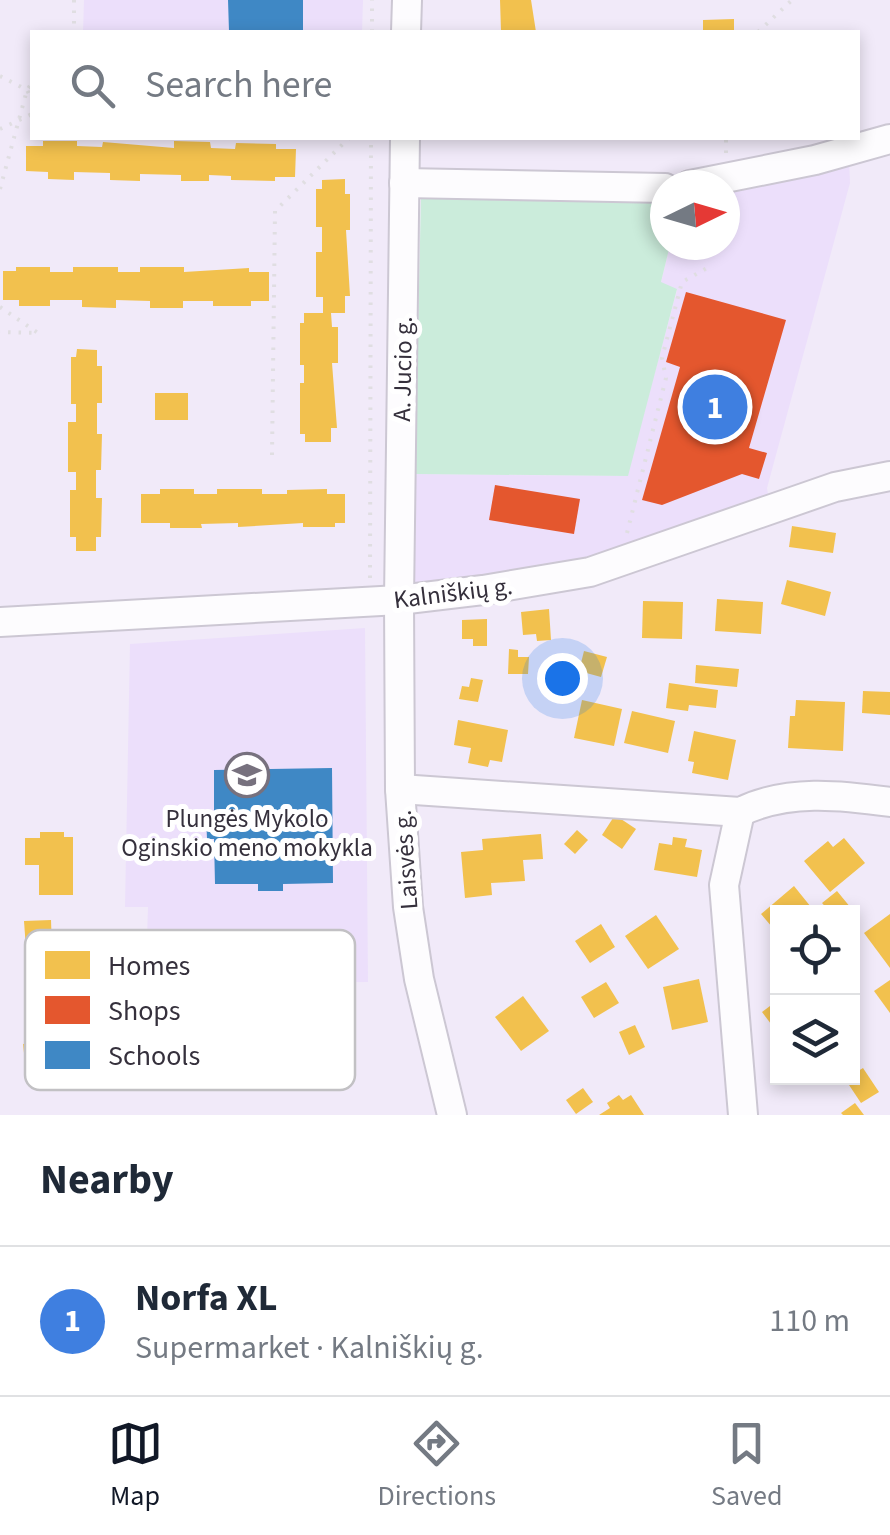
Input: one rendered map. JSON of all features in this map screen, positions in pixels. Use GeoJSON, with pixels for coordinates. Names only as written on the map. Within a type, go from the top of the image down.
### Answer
{"type":"FeatureCollection","features":[{"type":"Feature","properties":{"kind":"street"},"geometry":{"type":"LineString","coordinates":[[406,0],[406,30]]}},
{"type":"Feature","properties":{"kind":"street"},"geometry":{"type":"LineString","coordinates":[[740,175],[890,139]]}},
{"type":"Feature","properties":{"kind":"street","name":"A. Jucio g."},"geometry":{"type":"LineString","coordinates":[[398,600],[405,140]]}},
{"type":"Feature","properties":{"kind":"street"},"geometry":{"type":"LineString","coordinates":[[404,183],[650,188]]}},
{"type":"Feature","properties":{"kind":"street","name":"Kalniškių g."},"geometry":{"type":"LineString","coordinates":[[0,622],[370,602],[483,590],[590,572],[835,487],[890,476]]}},
{"type":"Feature","properties":{"kind":"street","name":"Laisvės g."},"geometry":{"type":"LineString","coordinates":[[398,600],[400,788],[408,908],[419,980],[452,1115]]}},
{"type":"Feature","properties":{"kind":"street"},"geometry":{"type":"LineString","coordinates":[[400,788],[740,812],[758,803],[790,796],[842,795],[890,802]]}},
{"type":"Feature","properties":{"kind":"street"},"geometry":{"type":"LineString","coordinates":[[740,812],[724,885],[743,1115]]}},
{"type":"Feature","properties":{"kind":"path"},"geometry":{"type":"LineString","coordinates":[[72,30],[74,0]]}},
{"type":"Feature","properties":{"kind":"path"},"geometry":{"type":"LineString","coordinates":[[372,0],[372,30]]}},
{"type":"Feature","properties":{"kind":"path"},"geometry":{"type":"LineString","coordinates":[[760,30],[792,0]]}},
{"type":"Feature","properties":{"kind":"path"},"geometry":{"type":"LineString","coordinates":[[0,76],[27,90],[30,96]]}},
{"type":"Feature","properties":{"kind":"path"},"geometry":{"type":"LineString","coordinates":[[0,188],[30,85]]}},
{"type":"Feature","properties":{"kind":"path"},"geometry":{"type":"LineString","coordinates":[[0,129],[30,115]]}},
{"type":"Feature","properties":{"kind":"path"},"geometry":{"type":"LineString","coordinates":[[272,455],[275,211],[347,140]]}},
{"type":"Feature","properties":{"kind":"path"},"geometry":{"type":"LineString","coordinates":[[370,602],[371,140]]}},
{"type":"Feature","properties":{"kind":"path"},"geometry":{"type":"LineString","coordinates":[[625,560],[624,543],[666,378],[662,358],[682,282],[709,266]]}},
{"type":"Feature","properties":{"kind":"path"},"geometry":{"type":"LineString","coordinates":[[0,307],[38,333],[0,332]]}},
{"type":"Feature","properties":{"kind":"shaded area"},"geometry":{"type":"Polygon","coordinates":[[[84,0],[363,0],[362,30],[83,30],[84,0]]]}},
{"type":"Feature","properties":{"kind":"shaded area"},"geometry":{"type":"Polygon","coordinates":[[[849,159],[850,183],[767,488],[769,500],[575,566],[453,583],[412,584],[414,474],[627,476],[677,290],[661,283],[666,260],[740,260],[740,182],[849,159]]]}},
{"type":"Feature","properties":{"kind":"shaded area","name":"Plungės Mykolo Oginskio meno mokykla"},"geometry":{"type":"Polygon","coordinates":[[[365,628],[368,982],[355,982],[355,930],[147,930],[148,907],[125,907],[130,644],[365,628]]]}},
{"type":"Feature","properties":{"kind":"green space"},"geometry":{"type":"Polygon","coordinates":[[[650,193],[650,260],[666,260],[661,282],[677,289],[628,476],[415,474],[421,196],[650,193]]]}},
{"type":"Feature","properties":{"kind":"building: Homes"},"geometry":{"type":"Polygon","coordinates":[[[500,0],[531,0],[536,30],[501,30],[500,0]]]}},
{"type":"Feature","properties":{"kind":"building: Homes"},"geometry":{"type":"Polygon","coordinates":[[[734,19],[734,30],[703,30],[703,20],[734,19]]]}},
{"type":"Feature","properties":{"kind":"building: Homes"},"geometry":{"type":"Polygon","coordinates":[[[43,141],[77,141],[77,146],[102,147],[103,142],[174,148],[174,141],[210,142],[211,148],[235,149],[236,143],[276,144],[276,149],[296,149],[295,177],[275,177],[275,181],[231,180],[231,176],[209,175],[209,181],[181,181],[181,175],[140,174],[140,181],[110,180],[110,173],[74,172],[74,180],[48,179],[48,172],[26,171],[26,146],[43,146],[43,141]]]}},
{"type":"Feature","properties":{"kind":"building: Homes"},"geometry":{"type":"Polygon","coordinates":[[[345,179],[345,194],[350,194],[350,230],[346,230],[350,296],[345,296],[345,313],[331,313],[332,327],[338,327],[338,363],[332,363],[337,428],[331,428],[331,442],[305,442],[305,434],[300,434],[304,365],[300,365],[300,323],[304,323],[304,313],[323,313],[323,297],[316,297],[316,252],[322,252],[322,227],[316,227],[316,189],[322,189],[322,180],[345,179]]]}},
{"type":"Feature","properties":{"kind":"building: Homes"},"geometry":{"type":"Polygon","coordinates":[[[16,267],[50,267],[50,272],[73,272],[73,267],[118,267],[118,272],[140,272],[140,267],[184,267],[184,272],[249,268],[249,272],[269,272],[269,301],[251,301],[251,306],[213,306],[213,301],[183,301],[183,308],[150,308],[150,301],[116,300],[116,308],[82,307],[82,300],[50,300],[50,306],[19,306],[19,300],[3,300],[3,271],[16,271],[16,267]]]}},
{"type":"Feature","properties":{"kind":"building: Homes"},"geometry":{"type":"Polygon","coordinates":[[[77,349],[97,350],[97,366],[102,366],[102,403],[97,403],[97,434],[102,434],[101,470],[96,470],[96,498],[102,498],[101,537],[96,537],[96,551],[76,551],[76,537],[70,537],[70,490],[76,490],[76,472],[68,472],[68,422],[76,422],[76,404],[71,404],[71,357],[76,357],[77,349]]]}},
{"type":"Feature","properties":{"kind":"building: Homes"},"geometry":{"type":"Polygon","coordinates":[[[155,393],[188,393],[188,420],[155,420],[155,393]]]}},
{"type":"Feature","properties":{"kind":"building: Homes"},"geometry":{"type":"Polygon","coordinates":[[[160,489],[217,494],[217,489],[262,489],[262,494],[287,494],[287,490],[327,489],[327,494],[345,494],[345,523],[335,523],[335,527],[303,527],[303,523],[238,527],[238,523],[170,528],[170,523],[141,523],[141,494],[160,494],[160,489]]]}},
{"type":"Feature","properties":{"kind":"building: Homes"},"geometry":{"type":"Polygon","coordinates":[[[792,526],[836,533],[833,553],[789,547],[792,526]]]}},
{"type":"Feature","properties":{"kind":"building: Homes"},"geometry":{"type":"Polygon","coordinates":[[[787,580],[831,592],[825,616],[781,604],[787,580]]]}},
{"type":"Feature","properties":{"kind":"building: Homes"},"geometry":{"type":"Polygon","coordinates":[[[717,599],[763,602],[761,634],[715,631],[717,599]]]}},
{"type":"Feature","properties":{"kind":"building: Homes"},"geometry":{"type":"Polygon","coordinates":[[[643,601],[683,602],[682,639],[642,638],[643,601]]]}},
{"type":"Feature","properties":{"kind":"building: Homes"},"geometry":{"type":"Polygon","coordinates":[[[549,609],[551,640],[537,641],[536,634],[523,635],[521,612],[549,609]]]}},
{"type":"Feature","properties":{"kind":"building: Homes"},"geometry":{"type":"Polygon","coordinates":[[[487,619],[487,646],[473,646],[473,639],[462,639],[462,620],[487,619]]]}},
{"type":"Feature","properties":{"kind":"building: Homes"},"geometry":{"type":"Polygon","coordinates":[[[509,649],[518,650],[518,657],[529,657],[528,674],[508,674],[509,649]]]}},
{"type":"Feature","properties":{"kind":"building: Homes"},"geometry":{"type":"Polygon","coordinates":[[[584,651],[607,657],[601,677],[579,671],[584,651]]]}},
{"type":"Feature","properties":{"kind":"building: Homes"},"geometry":{"type":"Polygon","coordinates":[[[696,665],[739,669],[737,687],[695,683],[696,665]]]}},
{"type":"Feature","properties":{"kind":"building: Homes"},"geometry":{"type":"Polygon","coordinates":[[[471,678],[483,680],[478,702],[459,699],[462,686],[469,687],[471,678]]]}},
{"type":"Feature","properties":{"kind":"building: Homes"},"geometry":{"type":"Polygon","coordinates":[[[669,683],[718,690],[716,708],[666,708],[669,683]]]}},
{"type":"Feature","properties":{"kind":"building: Homes"},"geometry":{"type":"Polygon","coordinates":[[[863,691],[890,692],[890,715],[862,713],[863,691]]]}},
{"type":"Feature","properties":{"kind":"building: Homes"},"geometry":{"type":"Polygon","coordinates":[[[582,700],[622,709],[614,746],[574,738],[582,700]]]}},
{"type":"Feature","properties":{"kind":"building: Homes"},"geometry":{"type":"Polygon","coordinates":[[[796,700],[845,702],[843,751],[788,748],[790,716],[795,716],[796,700]]]}},
{"type":"Feature","properties":{"kind":"building: Homes"},"geometry":{"type":"Polygon","coordinates":[[[632,711],[675,721],[668,753],[624,743],[632,711]]]}},
{"type":"Feature","properties":{"kind":"building: Homes"},"geometry":{"type":"Polygon","coordinates":[[[458,720],[508,730],[502,762],[490,760],[488,767],[468,763],[471,748],[454,745],[458,720]]]}},
{"type":"Feature","properties":{"kind":"building: Homes"},"geometry":{"type":"Polygon","coordinates":[[[694,731],[736,740],[728,780],[692,773],[694,762],[688,761],[694,731]]]}},
{"type":"Feature","properties":{"kind":"building: Homes"},"geometry":{"type":"Polygon","coordinates":[[[615,815],[636,829],[622,849],[602,835],[615,815]]]}},
{"type":"Feature","properties":{"kind":"building: Homes"},"geometry":{"type":"Polygon","coordinates":[[[577,830],[588,840],[575,854],[564,844],[577,830]]]}},
{"type":"Feature","properties":{"kind":"building: Homes"},"geometry":{"type":"Polygon","coordinates":[[[40,832],[64,832],[64,837],[73,837],[73,895],[39,895],[39,865],[25,865],[25,838],[40,838],[40,832]]]}},
{"type":"Feature","properties":{"kind":"building: Homes"},"geometry":{"type":"Polygon","coordinates":[[[541,834],[543,859],[523,860],[525,881],[491,883],[492,895],[465,898],[461,852],[483,850],[482,839],[541,834]]]}},
{"type":"Feature","properties":{"kind":"building: Homes"},"geometry":{"type":"Polygon","coordinates":[[[673,837],[687,839],[685,847],[702,850],[697,877],[654,870],[659,843],[672,845],[673,837]]]}},
{"type":"Feature","properties":{"kind":"building: Homes"},"geometry":{"type":"Polygon","coordinates":[[[844,838],[865,863],[830,892],[804,861],[828,841],[833,847],[844,838]]]}},
{"type":"Feature","properties":{"kind":"building: Homes"},"geometry":{"type":"Polygon","coordinates":[[[794,886],[809,905],[772,905],[794,886]]]}},
{"type":"Feature","properties":{"kind":"building: Homes"},"geometry":{"type":"Polygon","coordinates":[[[837,891],[848,905],[824,905],[837,891]]]}},
{"type":"Feature","properties":{"kind":"building: Homes"},"geometry":{"type":"Polygon","coordinates":[[[770,906],[770,925],[761,914],[770,906]]]}},
{"type":"Feature","properties":{"kind":"building: Homes"},"geometry":{"type":"Polygon","coordinates":[[[890,914],[890,968],[864,933],[890,914]]]}},
{"type":"Feature","properties":{"kind":"building: Homes"},"geometry":{"type":"Polygon","coordinates":[[[656,915],[679,949],[648,969],[625,936],[656,915]]]}},
{"type":"Feature","properties":{"kind":"building: Homes"},"geometry":{"type":"Polygon","coordinates":[[[51,920],[51,930],[25,930],[25,935],[24,921],[51,920]]]}},
{"type":"Feature","properties":{"kind":"building: Homes"},"geometry":{"type":"Polygon","coordinates":[[[601,924],[615,947],[590,963],[575,941],[601,924]]]}},
{"type":"Feature","properties":{"kind":"building: Homes"},"geometry":{"type":"Polygon","coordinates":[[[699,979],[708,1022],[672,1030],[663,987],[699,979]]]}},
{"type":"Feature","properties":{"kind":"building: Homes"},"geometry":{"type":"Polygon","coordinates":[[[890,980],[890,1013],[874,991],[890,980]]]}},
{"type":"Feature","properties":{"kind":"building: Homes"},"geometry":{"type":"Polygon","coordinates":[[[606,982],[619,1003],[594,1018],[581,997],[606,982]]]}},
{"type":"Feature","properties":{"kind":"building: Homes"},"geometry":{"type":"Polygon","coordinates":[[[523,996],[549,1031],[521,1051],[495,1017],[523,996]]]}},
{"type":"Feature","properties":{"kind":"building: Homes"},"geometry":{"type":"Polygon","coordinates":[[[770,1006],[770,1023],[762,1012],[770,1006]]]}},
{"type":"Feature","properties":{"kind":"building: Homes"},"geometry":{"type":"Polygon","coordinates":[[[635,1025],[645,1047],[629,1055],[619,1032],[635,1025]]]}},
{"type":"Feature","properties":{"kind":"building: Homes"},"geometry":{"type":"Polygon","coordinates":[[[863,1068],[879,1092],[861,1103],[849,1085],[860,1085],[863,1068]]]}},
{"type":"Feature","properties":{"kind":"building: Homes"},"geometry":{"type":"Polygon","coordinates":[[[583,1088],[593,1102],[576,1114],[566,1100],[583,1088]]]}},
{"type":"Feature","properties":{"kind":"building: Homes"},"geometry":{"type":"Polygon","coordinates":[[[619,1095],[623,1100],[631,1095],[644,1115],[599,1115],[619,1095]]]}},
{"type":"Feature","properties":{"kind":"building: Homes"},"geometry":{"type":"Polygon","coordinates":[[[855,1103],[864,1115],[841,1113],[855,1103]]]}},
{"type":"Feature","properties":{"kind":"building: Shops"},"geometry":{"type":"Polygon","coordinates":[[[686,292],[786,320],[749,448],[767,453],[759,479],[742,474],[662,505],[642,500],[680,367],[666,362],[686,292]]]}},
{"type":"Feature","properties":{"kind":"building: Shops"},"geometry":{"type":"Polygon","coordinates":[[[495,485],[580,499],[574,534],[489,520],[495,485]]]}},
{"type":"Feature","properties":{"kind":"building: Schools"},"geometry":{"type":"Polygon","coordinates":[[[228,0],[303,0],[303,30],[229,30],[228,0]]]}},
{"type":"Feature","properties":{"kind":"building: Schools"},"geometry":{"type":"Polygon","coordinates":[[[332,768],[333,883],[283,884],[283,891],[258,891],[258,884],[215,884],[214,839],[207,839],[206,814],[214,814],[214,770],[332,768]]]}},
{"type":"Feature","properties":{"kind":"place","name":"Norfa XL"},"geometry":{"type":"Point","coordinates":[715,407]}},
{"type":"Feature","properties":{"kind":"place","name":"Plungės Mykolo Oginskio meno mokykla"},"geometry":{"type":"Point","coordinates":[247,775]}}]}
